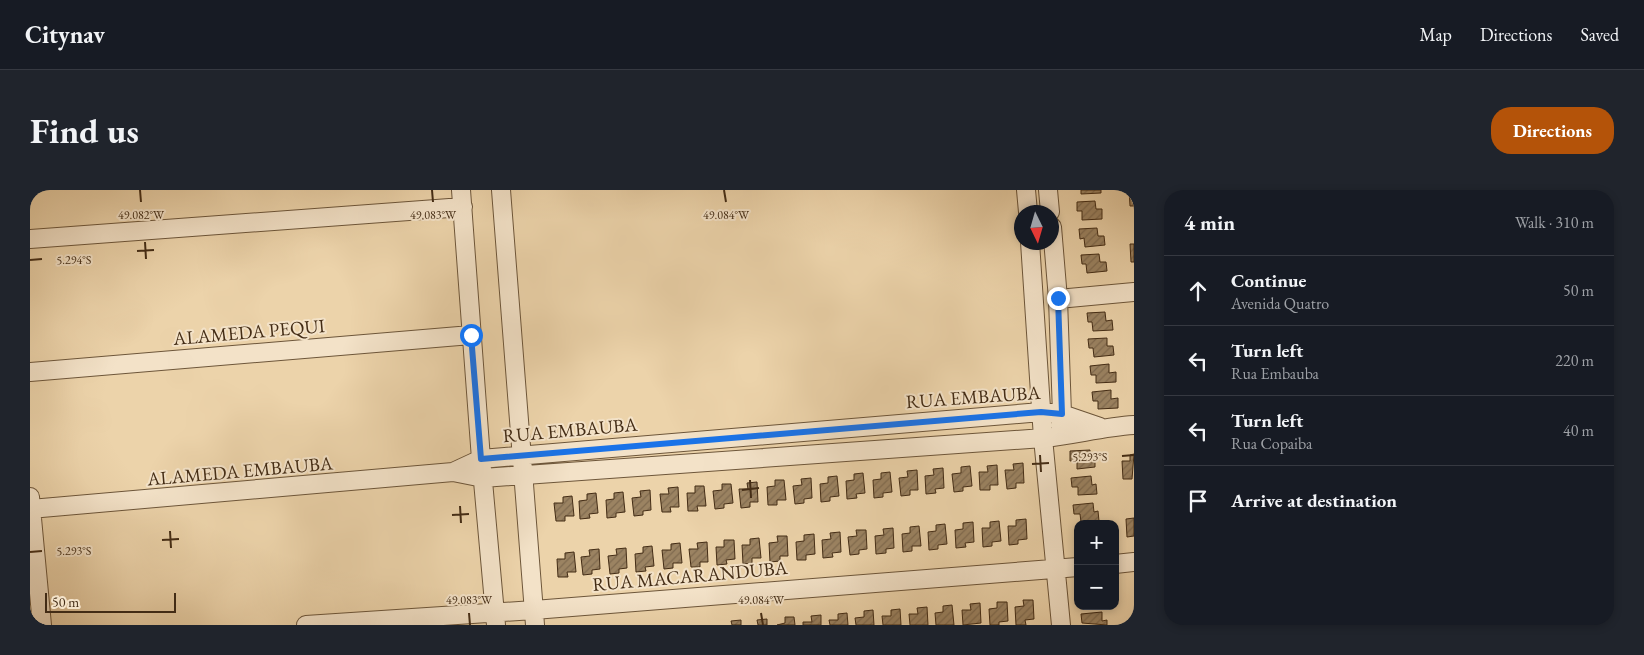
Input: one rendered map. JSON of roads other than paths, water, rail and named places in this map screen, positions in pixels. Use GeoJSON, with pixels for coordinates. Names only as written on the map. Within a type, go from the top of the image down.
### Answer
{"type":"FeatureCollection","features":[{"type":"Feature","properties":{"kind":"street"},"geometry":{"type":"LineString","coordinates":[[501,190],[534,618]]}},
{"type":"Feature","properties":{"kind":"street"},"geometry":{"type":"LineString","coordinates":[[1026,190],[1027,205]]}},
{"type":"Feature","properties":{"kind":"street"},"geometry":{"type":"LineString","coordinates":[[1048,190],[1049,205]]}},
{"type":"Feature","properties":{"kind":"street"},"geometry":{"type":"LineString","coordinates":[[30,239],[462,198],[481,459],[496,619]]}},
{"type":"Feature","properties":{"kind":"street"},"geometry":{"type":"LineString","coordinates":[[1031,250],[1041,412],[1051,437]]}},
{"type":"Feature","properties":{"kind":"street"},"geometry":{"type":"LineString","coordinates":[[1054,250],[1058,298],[1062,414],[1051,437],[1047,468],[1061,625]]}},
{"type":"Feature","properties":{"kind":"street"},"geometry":{"type":"LineString","coordinates":[[1058,298],[1134,292]]}},
{"type":"Feature","properties":{"kind":"street","name":"ALAMEDA PEQUI"},"geometry":{"type":"LineString","coordinates":[[30,372],[471,335]]}},
{"type":"Feature","properties":{"kind":"street","name":"RUA EMBAUBA"},"geometry":{"type":"LineString","coordinates":[[453,472],[481,459],[1041,412],[1062,414],[1100,427]]}},
{"type":"Feature","properties":{"kind":"street","name":"RUA EMBAUBA"},"geometry":{"type":"LineString","coordinates":[[453,472],[483,478],[524,476],[1051,437],[1100,427],[1134,425]]}},
{"type":"Feature","properties":{"kind":"street","name":"ALAMEDA EMBAUBA"},"geometry":{"type":"LineString","coordinates":[[30,505],[453,472]]}},
{"type":"Feature","properties":{"kind":"street"},"geometry":{"type":"LineString","coordinates":[[30,505],[42,625]]}},
{"type":"Feature","properties":{"kind":"street"},"geometry":{"type":"LineString","coordinates":[[1119,564],[1134,562]]}},
{"type":"Feature","properties":{"kind":"street","name":"RUA MACARANDUBA"},"geometry":{"type":"LineString","coordinates":[[306,625],[534,618],[1074,567]]}}]}
